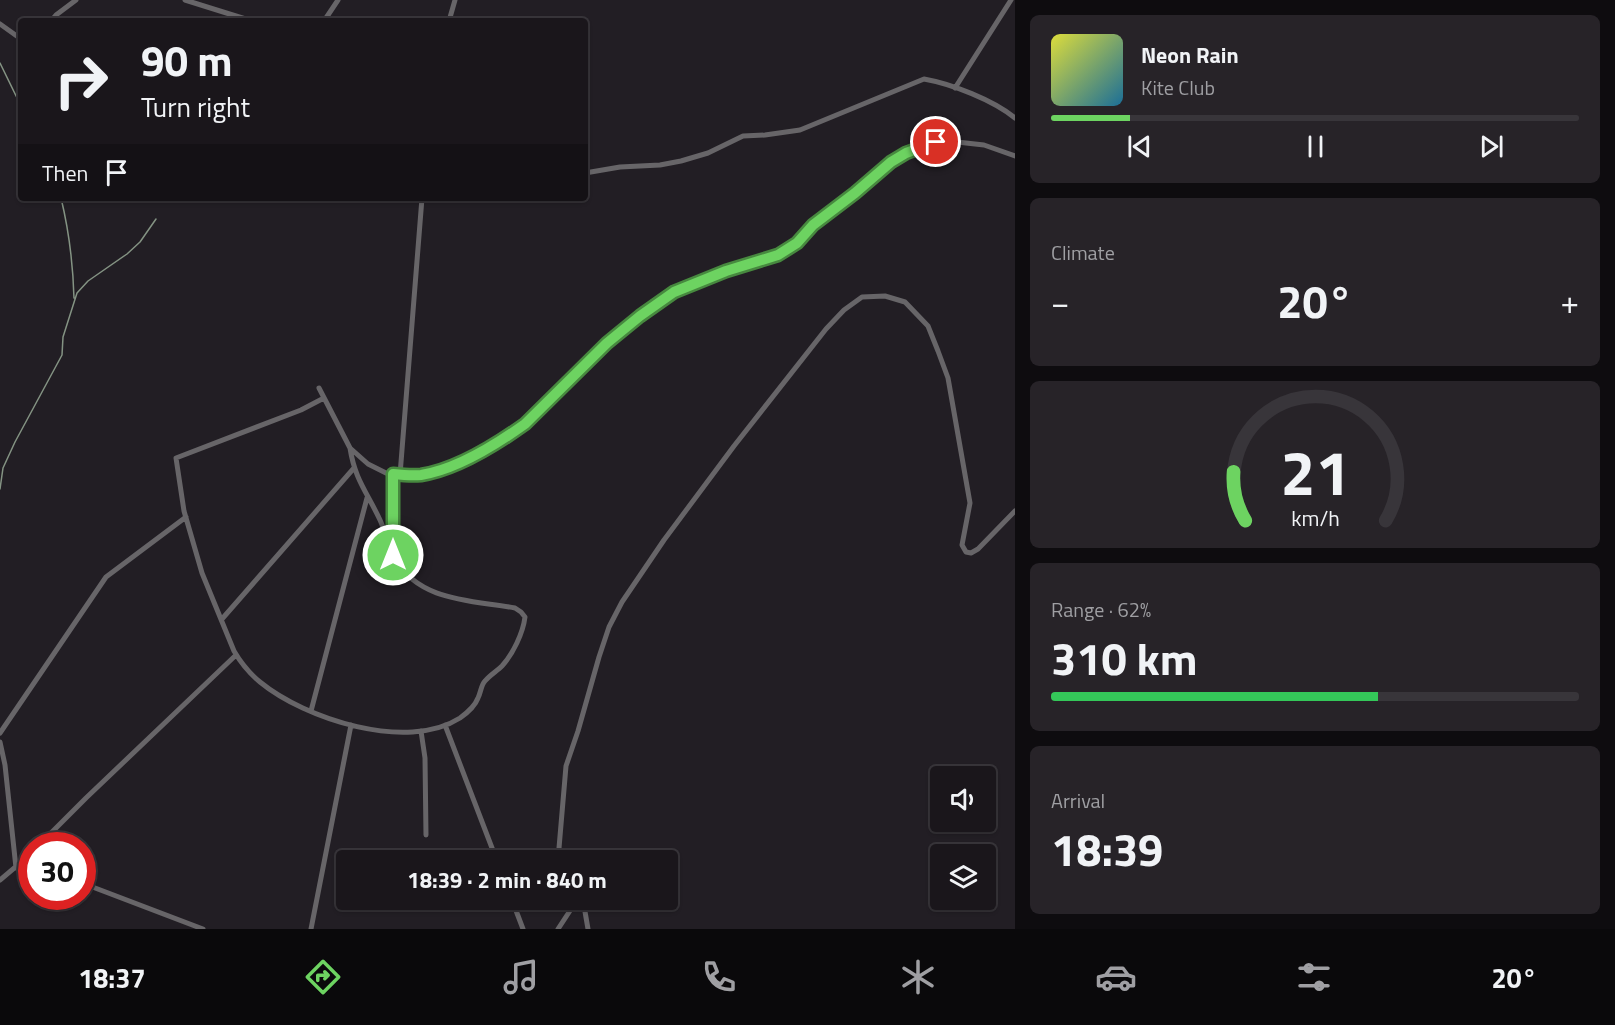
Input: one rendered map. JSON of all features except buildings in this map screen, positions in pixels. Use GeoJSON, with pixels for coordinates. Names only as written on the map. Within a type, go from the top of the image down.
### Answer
{"type":"FeatureCollection","features":[{"type":"Feature","properties":{"kind":"street"},"geometry":{"type":"LineString","coordinates":[[54,18],[76,0]]}},
{"type":"Feature","properties":{"kind":"street"},"geometry":{"type":"LineString","coordinates":[[186,0],[243,18]]}},
{"type":"Feature","properties":{"kind":"street"},"geometry":{"type":"LineString","coordinates":[[326,18],[338,0]]}},
{"type":"Feature","properties":{"kind":"street"},"geometry":{"type":"LineString","coordinates":[[450,18],[455,0]]}},
{"type":"Feature","properties":{"kind":"street"},"geometry":{"type":"LineString","coordinates":[[955,88],[1011,0]]}},
{"type":"Feature","properties":{"kind":"street"},"geometry":{"type":"LineString","coordinates":[[0,24],[18,37]]}},
{"type":"Feature","properties":{"kind":"street"},"geometry":{"type":"LineString","coordinates":[[588,172],[620,166],[660,165],[681,161],[708,153],[743,136],[800,130],[920,80],[955,88],[1000,108],[1015,118]]}},
{"type":"Feature","properties":{"kind":"street"},"geometry":{"type":"LineString","coordinates":[[350,448],[368,464],[386,473],[400,475],[424,475],[467,459],[525,424],[607,343],[640,316],[687,285],[778,255],[797,243],[813,225],[891,162],[906,153],[936,142],[957,142],[984,145],[1015,156]]}},
{"type":"Feature","properties":{"kind":"street"},"geometry":{"type":"LineString","coordinates":[[400,475],[422,201]]}},
{"type":"Feature","properties":{"kind":"street"},"geometry":{"type":"LineString","coordinates":[[560,850],[566,766],[609,627],[622,602],[708,479],[826,329],[855,301],[870,296],[897,298],[905,302],[928,326],[948,378],[959,436],[970,503],[962,545],[966,552],[971,553],[978,549],[1015,511]]}},
{"type":"Feature","properties":{"kind":"street"},"geometry":{"type":"LineString","coordinates":[[319,388],[350,448],[354,468],[379,518],[399,566],[411,578],[441,596],[514,608],[525,617],[520,637],[504,663],[484,682],[475,703],[460,718],[445,725],[402,734],[351,725],[295,705],[268,689],[248,671],[236,655],[202,573],[186,517],[177,458],[293,413],[324,398]]}},
{"type":"Feature","properties":{"kind":"street"},"geometry":{"type":"LineString","coordinates":[[222,619],[354,468]]}},
{"type":"Feature","properties":{"kind":"street"},"geometry":{"type":"LineString","coordinates":[[393,474],[393,555]]}},
{"type":"Feature","properties":{"kind":"street"},"geometry":{"type":"LineString","coordinates":[[311,711],[367,498]]}},
{"type":"Feature","properties":{"kind":"street"},"geometry":{"type":"LineString","coordinates":[[0,733],[106,577],[186,517]]}},
{"type":"Feature","properties":{"kind":"street"},"geometry":{"type":"LineString","coordinates":[[52,832],[236,655]]}},
{"type":"Feature","properties":{"kind":"street"},"geometry":{"type":"LineString","coordinates":[[311,929],[351,725]]}},
{"type":"Feature","properties":{"kind":"street"},"geometry":{"type":"LineString","coordinates":[[445,725],[493,850]]}},
{"type":"Feature","properties":{"kind":"street"},"geometry":{"type":"LineString","coordinates":[[421,731],[425,758],[426,835]]}},
{"type":"Feature","properties":{"kind":"street"},"geometry":{"type":"LineString","coordinates":[[0,742],[5,765],[16,868],[0,880]]}},
{"type":"Feature","properties":{"kind":"street"},"geometry":{"type":"LineString","coordinates":[[96,888],[203,929]]}},
{"type":"Feature","properties":{"kind":"street"},"geometry":{"type":"LineString","coordinates":[[516,910],[523,929]]}},
{"type":"Feature","properties":{"kind":"street"},"geometry":{"type":"LineString","coordinates":[[558,929],[570,910]]}},
{"type":"Feature","properties":{"kind":"street"},"geometry":{"type":"LineString","coordinates":[[585,910],[588,929]]}},
{"type":"Feature","properties":{"kind":"waterway"},"geometry":{"type":"LineString","coordinates":[[0,63],[18,100]]}},
{"type":"Feature","properties":{"kind":"waterway"},"geometry":{"type":"LineString","coordinates":[[62,201],[70,248],[74,298]]}},
{"type":"Feature","properties":{"kind":"waterway"},"geometry":{"type":"LineString","coordinates":[[0,489],[3,468],[15,442],[62,355],[63,337],[77,293],[88,281],[127,254],[140,242],[156,219]]}},
{"type":"Feature","properties":{"kind":"route"},"geometry":{"type":"LineString","coordinates":[[393,555],[393,474],[424,475],[467,459],[514,432],[525,424],[607,343],[674,292],[726,271],[778,255],[797,243],[813,225],[891,162],[906,153],[936,142]]}}]}
